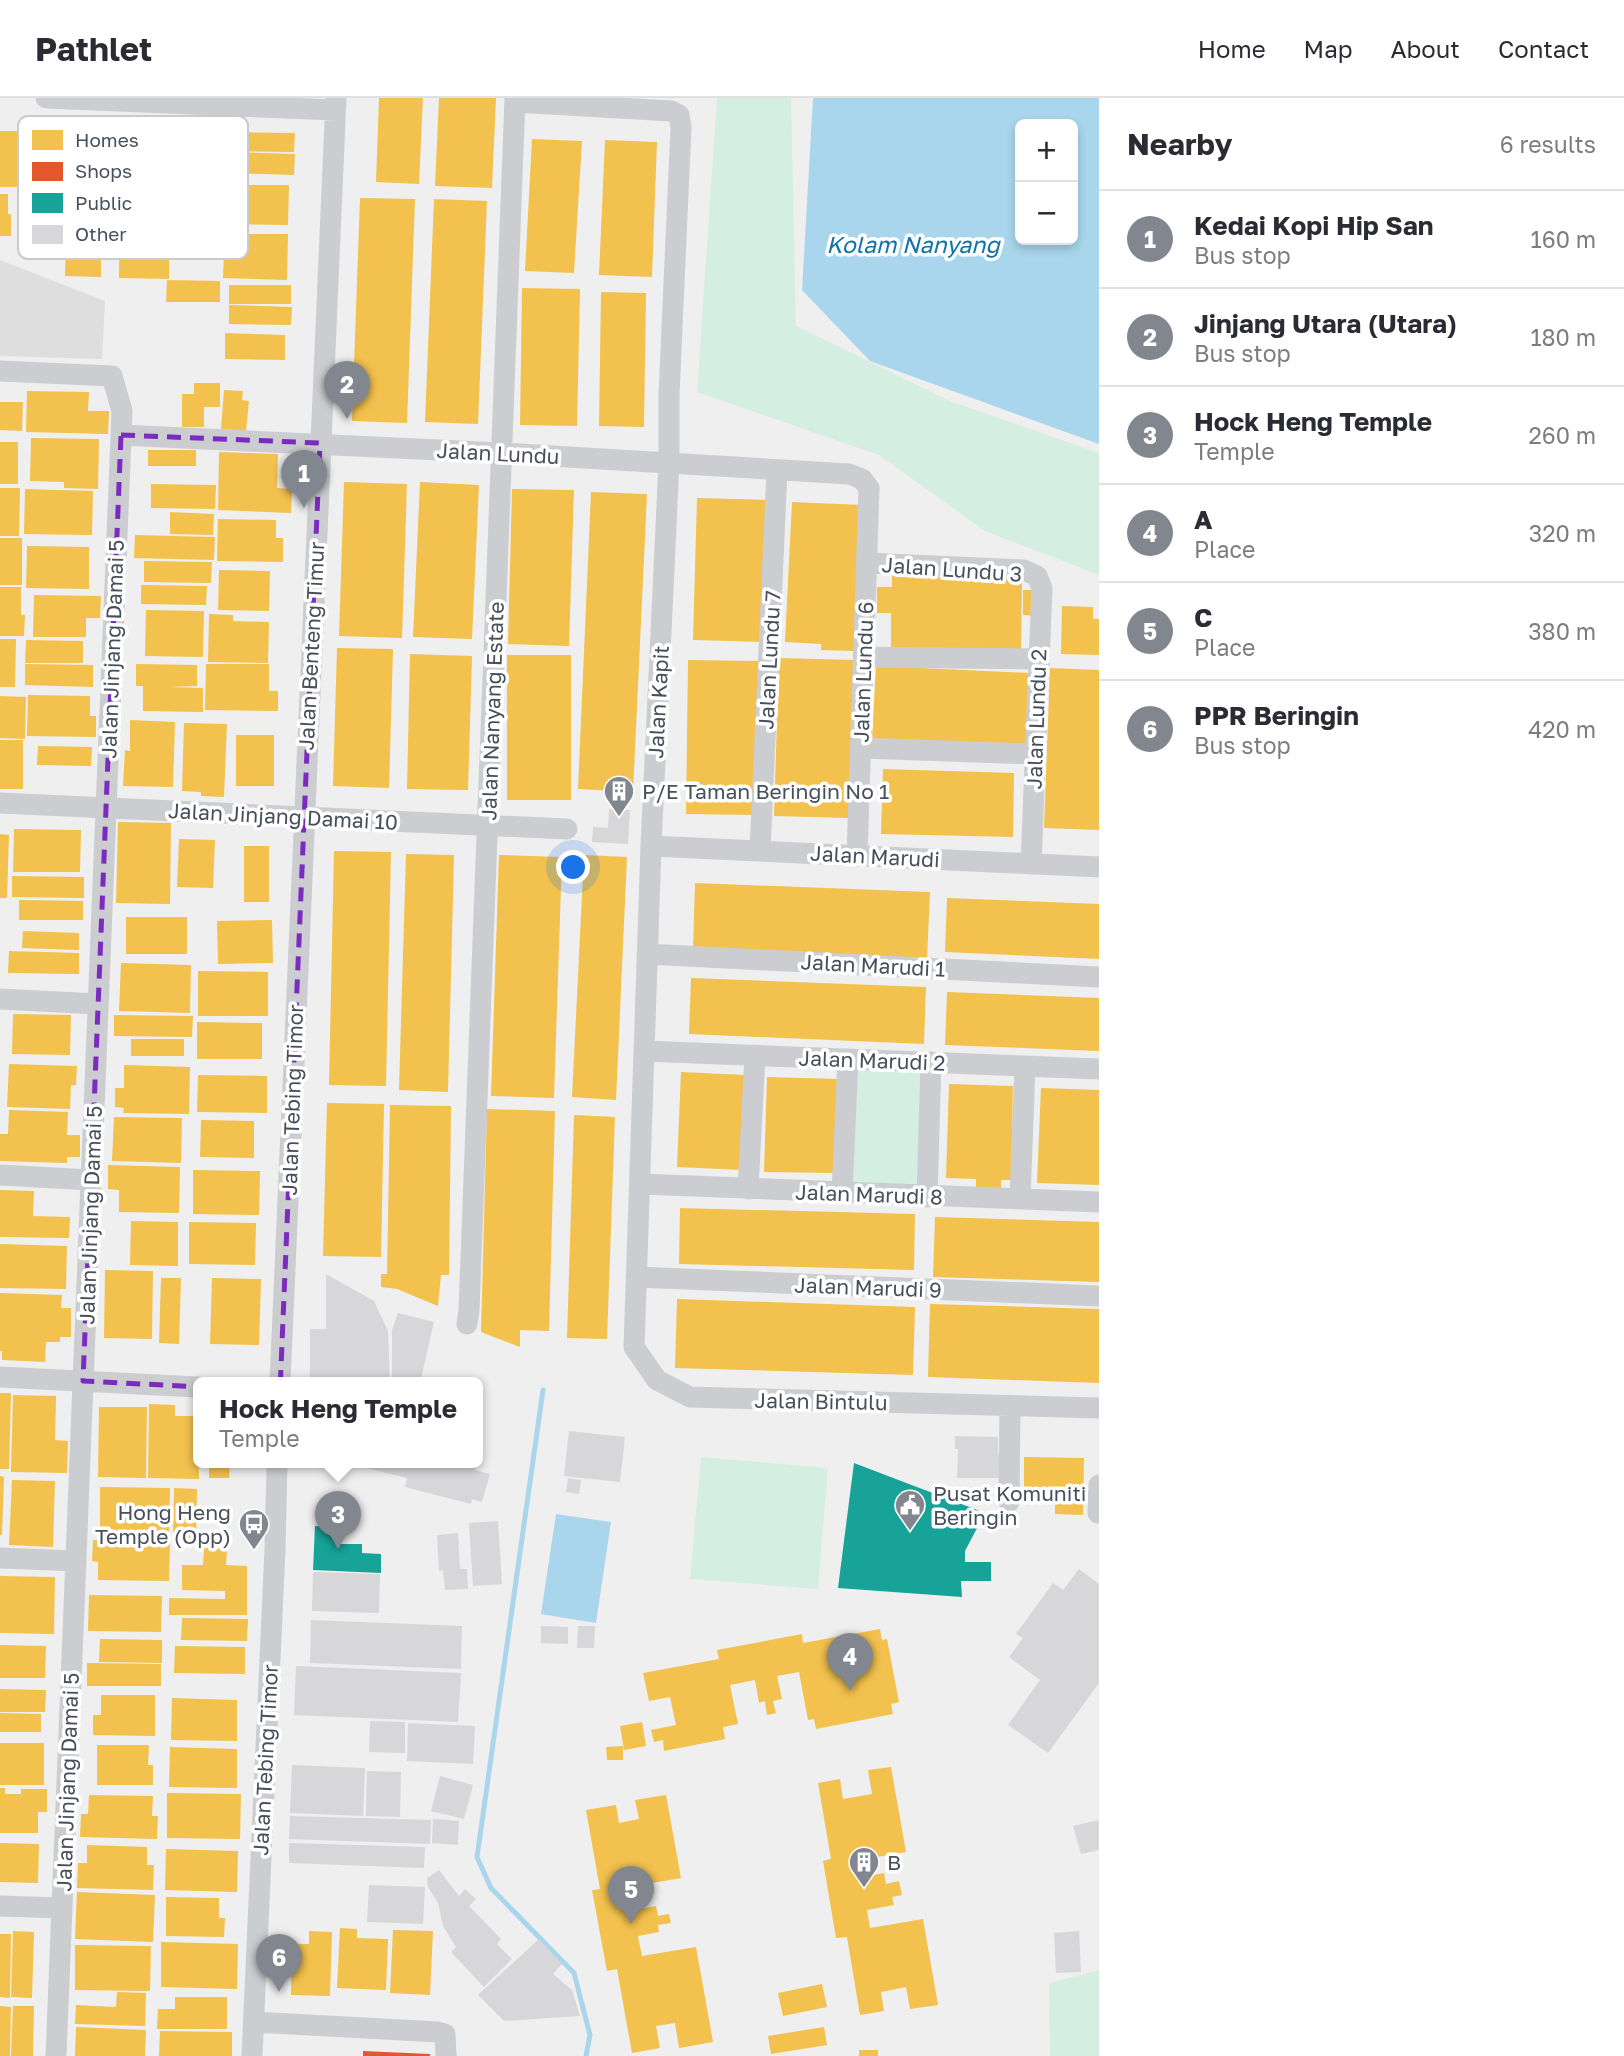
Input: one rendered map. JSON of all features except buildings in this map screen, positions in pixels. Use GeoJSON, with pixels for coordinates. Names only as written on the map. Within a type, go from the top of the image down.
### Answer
{"type":"FeatureCollection","features":[{"type":"Feature","properties":{"kind":"street"},"geometry":{"type":"LineString","coordinates":[[46,98],[335,104]]}},
{"type":"Feature","properties":{"kind":"street","name":"Jalan Kapit"},"geometry":{"type":"LineString","coordinates":[[515,100],[671,111],[679,116],[681,127],[636,1277]]}},
{"type":"Feature","properties":{"kind":"street","name":"Jalan Nanyang Estate"},"geometry":{"type":"LineString","coordinates":[[467,1324],[515,100]]}},
{"type":"Feature","properties":{"kind":"street","name":"Jalan Benteng Timur"},"geometry":{"type":"LineString","coordinates":[[304,817],[335,104]]}},
{"type":"Feature","properties":{"kind":"street","name":"Jalan Jinjang Damai 5"},"geometry":{"type":"LineString","coordinates":[[0,371],[113,376],[122,411],[56,2056]]}},
{"type":"Feature","properties":{"kind":"street","name":"Jalan Lundu"},"geometry":{"type":"LineString","coordinates":[[121,435],[320,443],[849,474],[862,478],[869,488]]}},
{"type":"Feature","properties":{"kind":"street","name":"Jalan Lundu 7"},"geometry":{"type":"LineString","coordinates":[[760,851],[777,470]]}},
{"type":"Feature","properties":{"kind":"street","name":"Jalan Lundu 6"},"geometry":{"type":"LineString","coordinates":[[858,856],[869,488]]}},
{"type":"Feature","properties":{"kind":"street","name":"Jalan Lundu 3"},"geometry":{"type":"LineString","coordinates":[[867,563],[1024,570],[1037,576]]}},
{"type":"Feature","properties":{"kind":"street","name":"Jalan Lundu 2"},"geometry":{"type":"LineString","coordinates":[[1031,864],[1042,588],[1037,576]]}},
{"type":"Feature","properties":{"kind":"street"},"geometry":{"type":"LineString","coordinates":[[864,657],[1039,659]]}},
{"type":"Feature","properties":{"kind":"street"},"geometry":{"type":"LineString","coordinates":[[861,748],[1035,754]]}},
{"type":"Feature","properties":{"kind":"street","name":"Jalan Jinjang Damai 10"},"geometry":{"type":"LineString","coordinates":[[0,803],[567,829]]}},
{"type":"Feature","properties":{"kind":"street","name":"Jalan Tebing Timor"},"geometry":{"type":"LineString","coordinates":[[280,1377],[304,817]]}},
{"type":"Feature","properties":{"kind":"street","name":"Jalan Marudi"},"geometry":{"type":"LineString","coordinates":[[651,846],[1099,867]]}},
{"type":"Feature","properties":{"kind":"street","name":"Jalan Marudi 1"},"geometry":{"type":"LineString","coordinates":[[647,954],[1099,977]]}},
{"type":"Feature","properties":{"kind":"street"},"geometry":{"type":"LineString","coordinates":[[0,999],[98,1004]]}},
{"type":"Feature","properties":{"kind":"street","name":"Jalan Marudi 2"},"geometry":{"type":"LineString","coordinates":[[644,1051],[1099,1069]]}},
{"type":"Feature","properties":{"kind":"street"},"geometry":{"type":"LineString","coordinates":[[748,1189],[755,1055]]}},
{"type":"Feature","properties":{"kind":"street"},"geometry":{"type":"LineString","coordinates":[[842,1193],[848,1059]]}},
{"type":"Feature","properties":{"kind":"street"},"geometry":{"type":"LineString","coordinates":[[927,1197],[931,1062]]}},
{"type":"Feature","properties":{"kind":"street"},"geometry":{"type":"LineString","coordinates":[[1020,1199],[1025,1066]]}},
{"type":"Feature","properties":{"kind":"street"},"geometry":{"type":"LineString","coordinates":[[0,1175],[91,1180]]}},
{"type":"Feature","properties":{"kind":"street","name":"Jalan Marudi 8"},"geometry":{"type":"LineString","coordinates":[[640,1184],[1099,1202]]}},
{"type":"Feature","properties":{"kind":"street","name":"Jalan Marudi 9"},"geometry":{"type":"LineString","coordinates":[[636,1277],[1099,1296]]}},
{"type":"Feature","properties":{"kind":"street","name":"Jalan Bintulu"},"geometry":{"type":"LineString","coordinates":[[636,1277],[634,1347],[657,1380],[690,1397],[1099,1408]]}},
{"type":"Feature","properties":{"kind":"street"},"geometry":{"type":"LineString","coordinates":[[0,1377],[193,1387]]}},
{"type":"Feature","properties":{"kind":"street"},"geometry":{"type":"LineString","coordinates":[[1009,1502],[1010,1406]]}},
{"type":"Feature","properties":{"kind":"street","name":"Jalan Tebing Timor"},"geometry":{"type":"LineString","coordinates":[[252,2056],[277,1468]]}},
{"type":"Feature","properties":{"kind":"street"},"geometry":{"type":"LineString","coordinates":[[1098,1513],[1099,1485]]}},
{"type":"Feature","properties":{"kind":"street"},"geometry":{"type":"LineString","coordinates":[[0,1558],[76,1560]]}},
{"type":"Feature","properties":{"kind":"street"},"geometry":{"type":"LineString","coordinates":[[0,1906],[62,1908]]}},
{"type":"Feature","properties":{"kind":"street"},"geometry":{"type":"LineString","coordinates":[[254,2022],[438,2032],[445,2034],[446,2056]]}},
{"type":"Feature","properties":{"kind":"highlighted area"},"geometry":{"type":"Polygon","coordinates":[[[121,435],[320,443],[280,1391],[83,1381],[121,435]]]}},
{"type":"Feature","properties":{"kind":"shaded area"},"geometry":{"type":"Polygon","coordinates":[[[0,260],[105,301],[102,359],[0,356],[0,260]]]}},
{"type":"Feature","properties":{"kind":"green space"},"geometry":{"type":"Polygon","coordinates":[[[717,98],[791,98],[796,326],[950,401],[1099,453],[1099,575],[985,531],[879,455],[697,392],[717,98]]]}},
{"type":"Feature","properties":{"kind":"green space"},"geometry":{"type":"Polygon","coordinates":[[[858,1070],[922,1073],[917,1188],[852,1184],[858,1070]]]}},
{"type":"Feature","properties":{"kind":"green space"},"geometry":{"type":"Polygon","coordinates":[[[701,1457],[828,1468],[818,1589],[690,1579],[701,1457]]]}},
{"type":"Feature","properties":{"kind":"green space"},"geometry":{"type":"Polygon","coordinates":[[[1099,1970],[1099,2056],[1050,2056],[1049,1983],[1099,1970]]]}},
{"type":"Feature","properties":{"kind":"water","name":"Kolam Nanyang"},"geometry":{"type":"Polygon","coordinates":[[[813,98],[1099,98],[1099,444],[870,361],[802,290],[813,98]]]}},
{"type":"Feature","properties":{"kind":"water"},"geometry":{"type":"Polygon","coordinates":[[[556,1514],[611,1522],[596,1623],[541,1614],[556,1514]]]}},
{"type":"Feature","properties":{"kind":"waterway"},"geometry":{"type":"LineString","coordinates":[[543,1390],[477,1857],[491,1888],[574,1973],[590,2035],[586,2056]]}},
{"type":"Feature","properties":{"kind":"place","name":"Jinjang Utara (Utara)"},"geometry":{"type":"Point","coordinates":[347,419]}},
{"type":"Feature","properties":{"kind":"place","name":"Kedai Kopi Hip San"},"geometry":{"type":"Point","coordinates":[304,508]}},
{"type":"Feature","properties":{"kind":"place","name":"P/E Taman Beringin No 1"},"geometry":{"type":"Point","coordinates":[619,818]}},
{"type":"Feature","properties":{"kind":"place","name":"Pusat Komuniti Beringin"},"geometry":{"type":"Point","coordinates":[910,1532]}},
{"type":"Feature","properties":{"kind":"place","name":"Hock Heng Temple"},"geometry":{"type":"Point","coordinates":[338,1549]}},
{"type":"Feature","properties":{"kind":"place","name":"Hong Heng Temple (Opp)"},"geometry":{"type":"Point","coordinates":[254,1551]}},
{"type":"Feature","properties":{"kind":"place","name":"A"},"geometry":{"type":"Point","coordinates":[850,1691]}},
{"type":"Feature","properties":{"kind":"place","name":"B"},"geometry":{"type":"Point","coordinates":[864,1889]}},
{"type":"Feature","properties":{"kind":"place","name":"C"},"geometry":{"type":"Point","coordinates":[631,1924]}},
{"type":"Feature","properties":{"kind":"place","name":"PPR Beringin"},"geometry":{"type":"Point","coordinates":[279,1992]}}]}
